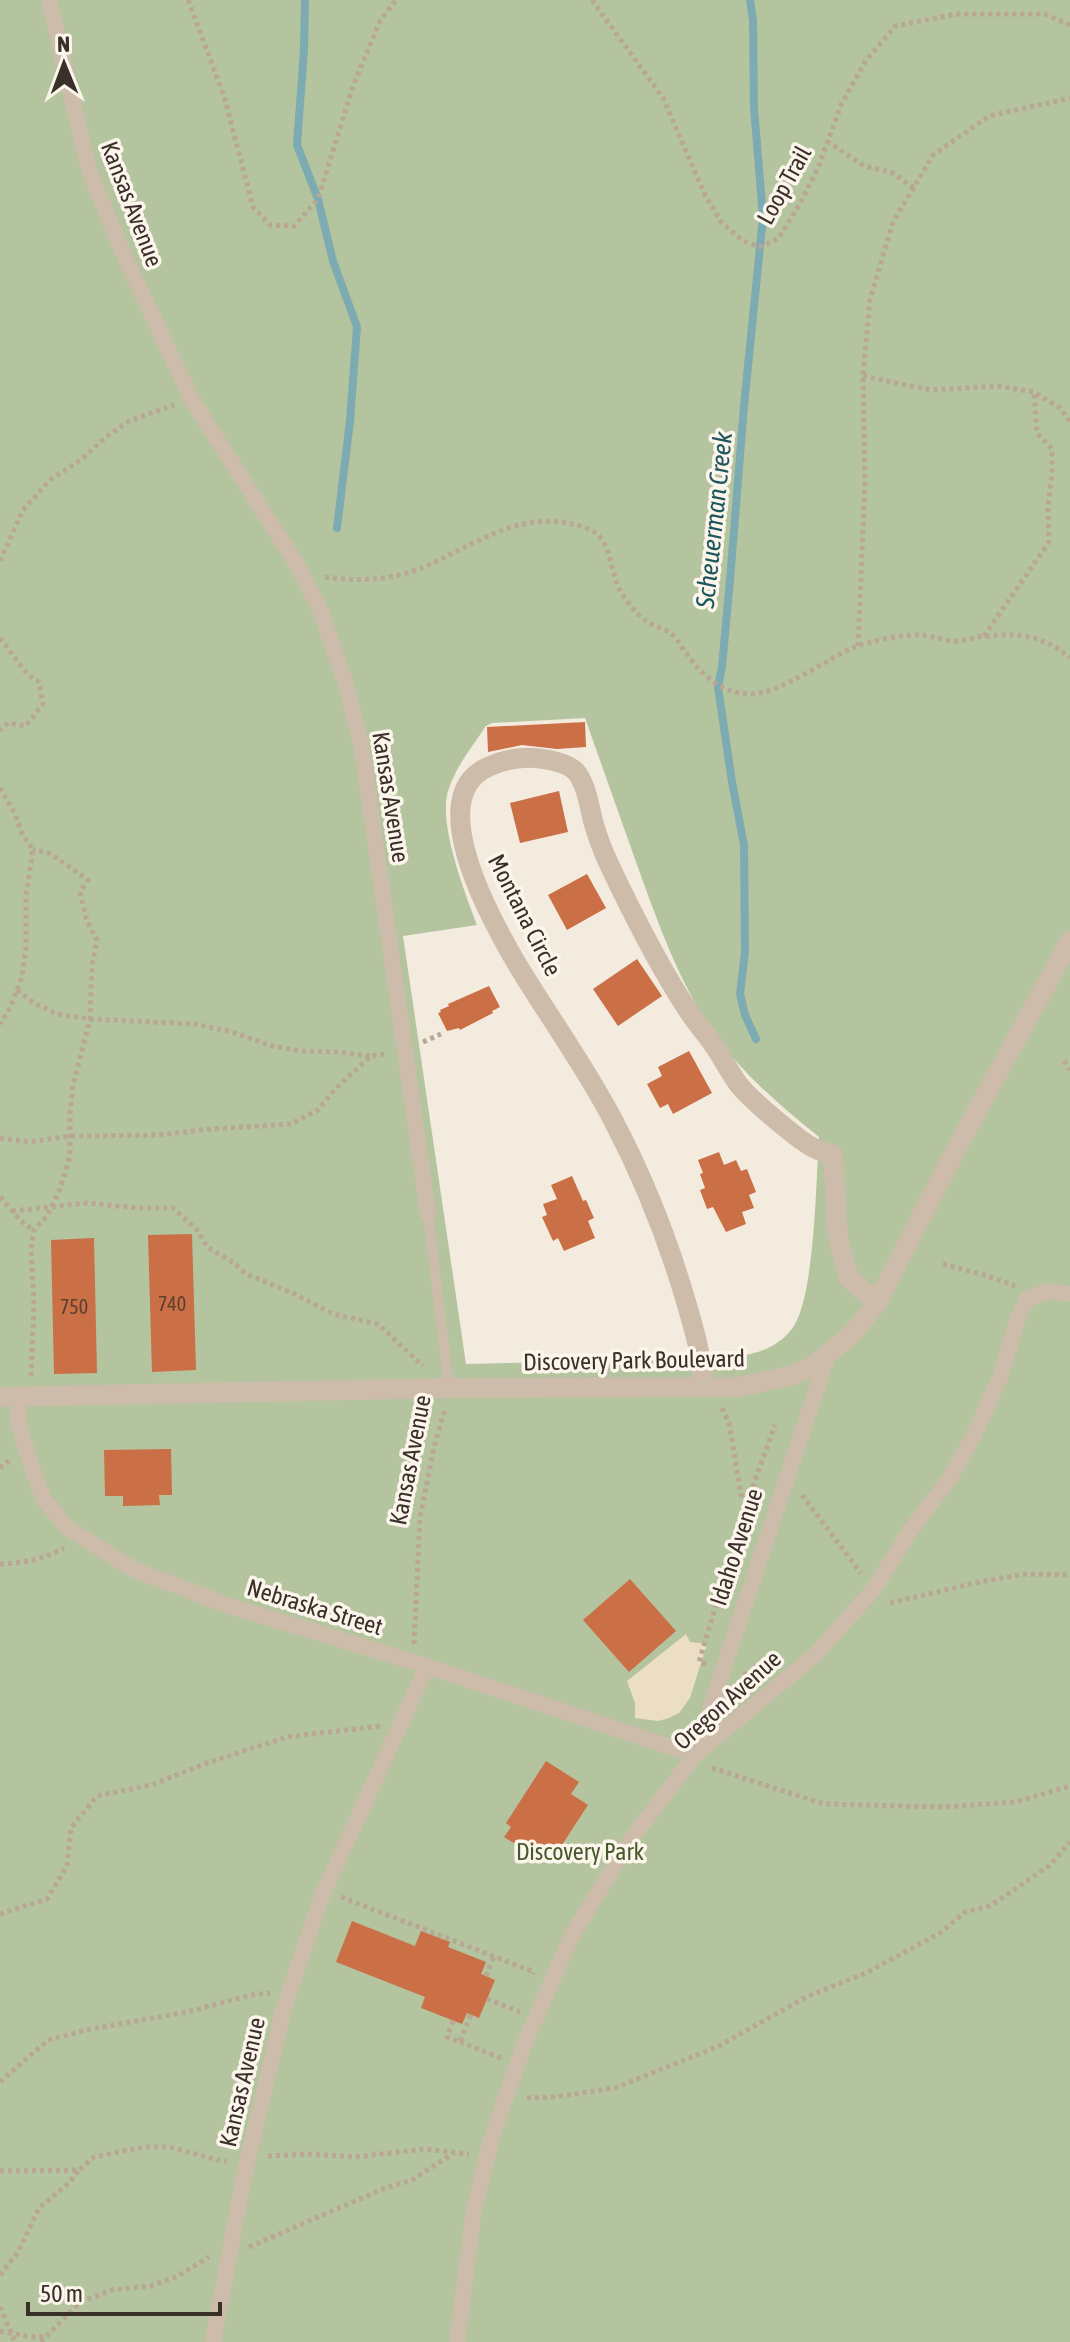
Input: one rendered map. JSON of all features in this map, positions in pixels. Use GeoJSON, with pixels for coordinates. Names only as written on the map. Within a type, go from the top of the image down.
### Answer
{"type":"FeatureCollection","features":[{"type":"Feature","properties":{"kind":"street","name":"Kansas Avenue"},"geometry":{"type":"LineString","coordinates":[[49,0],[89,171],[124,255],[192,400],[301,573],[320,609],[346,685],[362,749],[428,1214]]}},
{"type":"Feature","properties":{"kind":"street","name":"Montana Circle"},"geometry":{"type":"LineString","coordinates":[[704,1387],[703,1360],[680,1281],[647,1191],[613,1120],[500,934],[477,886],[463,843],[461,803],[467,788],[481,770],[493,764],[523,758],[559,762],[574,769],[584,787],[594,826],[609,863],[648,942],[690,1012],[739,1085],[803,1141],[817,1151],[833,1155],[838,1239],[849,1278],[877,1303]]}},
{"type":"Feature","properties":{"kind":"street","name":"Discovery Park Boulevard"},"geometry":{"type":"LineString","coordinates":[[17,1397],[449,1388],[740,1387],[767,1382],[813,1366],[852,1334],[877,1303],[955,1151],[1070,941]]}},
{"type":"Feature","properties":{"kind":"street","name":"Oregon Avenue"},"geometry":{"type":"LineString","coordinates":[[457,2342],[474,2210],[488,2156],[525,2042],[572,1935],[631,1839],[695,1755],[815,1655],[874,1589],[910,1531],[950,1478],[975,1433],[1000,1377],[1027,1299],[1048,1291],[1070,1294]]}},
{"type":"Feature","properties":{"kind":"street","name":"Idaho Avenue"},"geometry":{"type":"LineString","coordinates":[[695,1755],[828,1355]]}},
{"type":"Feature","properties":{"kind":"street","name":"Nebraska Street"},"geometry":{"type":"LineString","coordinates":[[17,1397],[19,1425],[44,1499],[66,1527],[133,1569],[224,1604],[427,1666],[695,1755]]}},
{"type":"Feature","properties":{"kind":"street","name":"Kansas Avenue"},"geometry":{"type":"LineString","coordinates":[[213,2342],[247,2162],[287,1998],[322,1896],[427,1666]]}},
{"type":"Feature","properties":{"kind":"lane","name":"Kansas Avenue"},"geometry":{"type":"LineString","coordinates":[[428,1214],[449,1388]]}},
{"type":"Feature","properties":{"kind":"path"},"geometry":{"type":"LineString","coordinates":[[188,0],[224,96],[253,207],[270,225],[294,226],[318,199],[353,86],[380,21],[396,0]]}},
{"type":"Feature","properties":{"kind":"path","name":"Loop Trail"},"geometry":{"type":"LineString","coordinates":[[592,0],[663,98],[705,195],[722,223],[743,241],[759,247],[778,239],[799,205],[818,168],[841,105],[865,62],[895,26],[956,14],[1044,14],[1070,25]]}},
{"type":"Feature","properties":{"kind":"path"},"geometry":{"type":"LineString","coordinates":[[858,646],[865,482],[863,376],[870,299],[893,222],[933,155],[989,116],[1070,98]]}},
{"type":"Feature","properties":{"kind":"path"},"geometry":{"type":"LineString","coordinates":[[827,141],[864,166],[891,172],[914,188]]}},
{"type":"Feature","properties":{"kind":"path"},"geometry":{"type":"LineString","coordinates":[[863,376],[931,390],[998,386],[1034,392],[1060,408],[1070,422]]}},
{"type":"Feature","properties":{"kind":"path"},"geometry":{"type":"LineString","coordinates":[[984,636],[1049,542],[1052,449],[1037,433],[1034,392]]}},
{"type":"Feature","properties":{"kind":"path"},"geometry":{"type":"LineString","coordinates":[[0,561],[23,510],[50,480],[129,421],[192,400]]}},
{"type":"Feature","properties":{"kind":"path"},"geometry":{"type":"LineString","coordinates":[[301,573],[354,580],[392,576],[425,566],[487,534],[524,522],[558,522],[587,528],[601,538],[611,558],[619,589],[644,620],[673,635],[689,658],[718,687],[757,694],[858,646],[920,635],[955,641],[1021,635],[1044,640],[1070,658]]}},
{"type":"Feature","properties":{"kind":"path"},"geometry":{"type":"LineString","coordinates":[[0,638],[28,675],[39,682],[43,704],[26,726],[8,723],[0,730]]}},
{"type":"Feature","properties":{"kind":"path"},"geometry":{"type":"LineString","coordinates":[[0,788],[23,836],[33,849],[51,854],[88,880],[80,892],[87,921],[97,940],[92,965],[90,1019],[73,1085],[70,1156],[52,1206],[34,1230],[31,1250],[34,1305],[17,1397]]}},
{"type":"Feature","properties":{"kind":"path"},"geometry":{"type":"LineString","coordinates":[[0,1024],[22,977],[26,947],[26,896],[33,849]]}},
{"type":"Feature","properties":{"kind":"path"},"geometry":{"type":"LineString","coordinates":[[17,990],[34,1003],[57,1014],[90,1019],[194,1024],[301,1051],[371,1056],[391,1053]]}},
{"type":"Feature","properties":{"kind":"path"},"geometry":{"type":"LineString","coordinates":[[0,1138],[29,1142],[70,1136],[160,1135],[291,1124],[318,1110],[335,1089],[371,1056]]}},
{"type":"Feature","properties":{"kind":"path"},"geometry":{"type":"LineString","coordinates":[[1064,1061],[1070,1070]]}},
{"type":"Feature","properties":{"kind":"path"},"geometry":{"type":"LineString","coordinates":[[0,1197],[21,1221],[34,1230]]}},
{"type":"Feature","properties":{"kind":"path"},"geometry":{"type":"LineString","coordinates":[[12,1211],[87,1203],[173,1208],[198,1231],[207,1247],[233,1262],[246,1274],[333,1314],[378,1324],[423,1366]]}},
{"type":"Feature","properties":{"kind":"path"},"geometry":{"type":"LineString","coordinates":[[943,1264],[1015,1287]]}},
{"type":"Feature","properties":{"kind":"path","name":"Kansas Avenue"},"geometry":{"type":"LineString","coordinates":[[410,1661],[414,1643],[420,1517],[449,1388]]}},
{"type":"Feature","properties":{"kind":"path"},"geometry":{"type":"LineString","coordinates":[[721,1405],[729,1423],[744,1501],[775,1425]]}},
{"type":"Feature","properties":{"kind":"path"},"geometry":{"type":"LineString","coordinates":[[787,1475],[874,1589]]}},
{"type":"Feature","properties":{"kind":"path"},"geometry":{"type":"LineString","coordinates":[[0,1564],[46,1557],[64,1549],[78,1535]]}},
{"type":"Feature","properties":{"kind":"path"},"geometry":{"type":"LineString","coordinates":[[879,1606],[1026,1574],[1070,1575]]}},
{"type":"Feature","properties":{"kind":"path"},"geometry":{"type":"LineString","coordinates":[[701,1663],[723,1581]]}},
{"type":"Feature","properties":{"kind":"path"},"geometry":{"type":"LineString","coordinates":[[0,1914],[47,1899],[67,1866],[71,1828],[97,1796],[151,1785],[287,1737],[400,1724]]}},
{"type":"Feature","properties":{"kind":"path"},"geometry":{"type":"LineString","coordinates":[[695,1755],[712,1768],[824,1804],[943,1807],[1016,1802],[1070,1786]]}},
{"type":"Feature","properties":{"kind":"path"},"geometry":{"type":"LineString","coordinates":[[506,2098],[554,2097],[615,2088],[719,2046],[806,1997],[866,1973],[940,1933],[965,1912],[990,1906],[1049,1866],[1070,1842]]}},
{"type":"Feature","properties":{"kind":"path"},"geometry":{"type":"LineString","coordinates":[[346,1899],[534,1972],[529,1985]]}},
{"type":"Feature","properties":{"kind":"path"},"geometry":{"type":"LineString","coordinates":[[486,1976],[494,1956]]}},
{"type":"Feature","properties":{"kind":"path"},"geometry":{"type":"LineString","coordinates":[[0,2082],[48,2040],[187,2012],[267,1992],[287,1998]]}},
{"type":"Feature","properties":{"kind":"path"},"geometry":{"type":"LineString","coordinates":[[514,2023],[524,1998]]}},
{"type":"Feature","properties":{"kind":"path"},"geometry":{"type":"LineString","coordinates":[[487,1999],[529,2016]]}},
{"type":"Feature","properties":{"kind":"path"},"geometry":{"type":"LineString","coordinates":[[460,2042],[471,2014]]}},
{"type":"Feature","properties":{"kind":"path"},"geometry":{"type":"LineString","coordinates":[[453,2021],[447,2037],[500,2058],[505,2047]]}},
{"type":"Feature","properties":{"kind":"path"},"geometry":{"type":"LineString","coordinates":[[0,2275],[18,2252],[39,2208],[94,2157],[144,2147],[170,2147],[217,2160],[247,2162],[269,2156],[308,2154],[355,2157],[424,2149],[488,2156]]}},
{"type":"Feature","properties":{"kind":"path"},"geometry":{"type":"LineString","coordinates":[[0,2171],[79,2170]]}},
{"type":"Feature","properties":{"kind":"path"},"geometry":{"type":"LineString","coordinates":[[0,2307],[15,2342]]}},
{"type":"Feature","properties":{"kind":"path"},"geometry":{"type":"LineString","coordinates":[[0,2331],[30,2337],[48,2336]]}},
{"type":"Feature","properties":{"kind":"green space","name":"Discovery Park"},"geometry":{"type":"Polygon","coordinates":[[[0,0],[1070,0],[1070,2342],[0,2342],[0,0]],[[585,718],[492,723],[486,726],[455,773],[446,805],[454,858],[477,925],[403,936],[466,1364],[725,1358],[761,1351],[777,1343],[791,1330],[805,1294],[813,1239],[819,1137],[741,1066],[718,1039],[692,998],[653,908],[585,718]]]}},
{"type":"Feature","properties":{"kind":"shaded area"},"geometry":{"type":"Polygon","coordinates":[[[686,1634],[690,1642],[707,1644],[690,1698],[679,1713],[669,1718],[658,1721],[635,1718],[635,1703],[627,1681],[686,1634]]]}},
{"type":"Feature","properties":{"kind":"building"},"geometry":{"type":"Polygon","coordinates":[[[585,722],[586,747],[557,749],[522,745],[488,752],[487,727],[585,722]]]}},
{"type":"Feature","properties":{"kind":"building"},"geometry":{"type":"Polygon","coordinates":[[[559,791],[568,832],[520,843],[510,803],[559,791]]]}},
{"type":"Feature","properties":{"kind":"building"},"geometry":{"type":"Polygon","coordinates":[[[587,874],[606,908],[567,930],[548,895],[587,874]]]}},
{"type":"Feature","properties":{"kind":"building"},"geometry":{"type":"Polygon","coordinates":[[[637,959],[662,996],[618,1026],[593,989],[637,959]]]}},
{"type":"Feature","properties":{"kind":"building"},"geometry":{"type":"Polygon","coordinates":[[[489,986],[500,1007],[460,1030],[447,1031],[438,1013],[440,1010],[489,986]]]}},
{"type":"Feature","properties":{"kind":"building"},"geometry":{"type":"Polygon","coordinates":[[[689,1051],[712,1093],[673,1114],[668,1104],[660,1108],[647,1084],[662,1076],[658,1067],[689,1051]]]}},
{"type":"Feature","properties":{"kind":"building"},"geometry":{"type":"Polygon","coordinates":[[[719,1152],[724,1165],[736,1160],[741,1171],[747,1169],[756,1192],[749,1195],[754,1208],[742,1212],[746,1224],[726,1232],[713,1207],[707,1209],[700,1190],[705,1188],[698,1160],[719,1152]]]}},
{"type":"Feature","properties":{"kind":"building"},"geometry":{"type":"Polygon","coordinates":[[[572,1176],[594,1218],[588,1221],[595,1238],[564,1251],[558,1238],[553,1241],[542,1217],[547,1215],[543,1204],[557,1199],[551,1185],[572,1176]]]}},
{"type":"Feature","properties":{"kind":"building"},"geometry":{"type":"Polygon","coordinates":[[[192,1234],[196,1370],[152,1372],[148,1235],[192,1234]]]}},
{"type":"Feature","properties":{"kind":"building"},"geometry":{"type":"Polygon","coordinates":[[[94,1238],[97,1373],[54,1374],[51,1240],[94,1238]]]}},
{"type":"Feature","properties":{"kind":"building"},"geometry":{"type":"Polygon","coordinates":[[[171,1449],[172,1495],[159,1495],[160,1505],[123,1506],[123,1496],[105,1496],[104,1450],[171,1449]]]}},
{"type":"Feature","properties":{"kind":"building"},"geometry":{"type":"Polygon","coordinates":[[[630,1579],[676,1631],[629,1672],[583,1620],[630,1579]]]}},
{"type":"Feature","properties":{"kind":"building"},"geometry":{"type":"Polygon","coordinates":[[[546,1761],[579,1782],[571,1794],[588,1805],[556,1854],[540,1844],[533,1855],[504,1837],[511,1827],[506,1823],[546,1761]]]}},
{"type":"Feature","properties":{"kind":"building"},"geometry":{"type":"Polygon","coordinates":[[[352,1921],[415,1946],[421,1931],[450,1942],[448,1947],[486,1962],[481,1974],[495,1980],[479,2018],[467,2013],[462,2024],[421,2008],[425,1997],[336,1962],[352,1921]]]}},
{"type":"Feature","properties":{"kind":"waterway","name":"Scheuerman Creek"},"geometry":{"type":"LineString","coordinates":[[305,0],[297,145],[318,199],[333,261],[357,327],[337,528]]}},
{"type":"Feature","properties":{"kind":"waterway","name":"Scheuerman Creek"},"geometry":{"type":"LineString","coordinates":[[750,0],[754,108],[763,217],[718,687],[744,845],[745,952],[740,994],[756,1039]]}}]}
